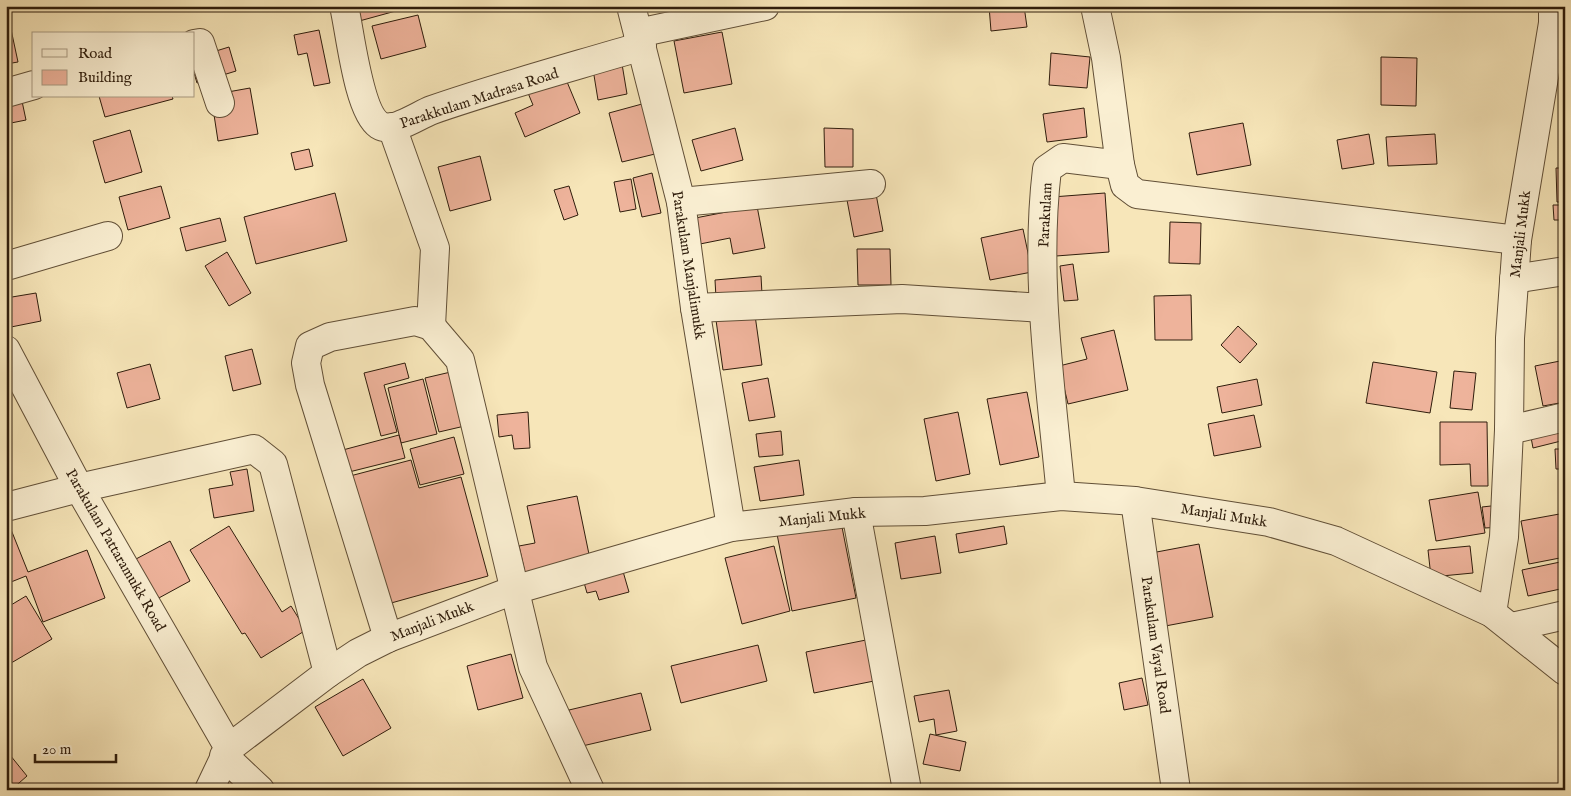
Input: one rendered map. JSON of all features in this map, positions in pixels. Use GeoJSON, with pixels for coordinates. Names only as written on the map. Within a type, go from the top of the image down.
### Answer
{"type":"FeatureCollection","features":[{"type":"Feature","properties":{"kind":"street","name":"Parakkulam Madrasa Road"},"geometry":{"type":"LineString","coordinates":[[344,6],[354,67],[372,118],[378,125],[392,127],[431,111],[640,39],[765,6]]}},
{"type":"Feature","properties":{"kind":"street","name":"Parakulam Manjalimukk"},"geometry":{"type":"LineString","coordinates":[[631,6],[681,202],[695,308],[731,527]]}},
{"type":"Feature","properties":{"kind":"street"},"geometry":{"type":"LineString","coordinates":[[1095,6],[1106,58],[1120,164],[1125,184],[1136,194],[1517,240]]}},
{"type":"Feature","properties":{"kind":"street","name":"Manjali Mukk"},"geometry":{"type":"LineString","coordinates":[[209,790],[226,752],[328,673],[358,653],[388,638],[514,590],[731,527],[856,512],[925,511],[1061,496],[1136,501],[1269,522],[1336,541],[1502,620],[1509,430],[1510,338],[1517,240],[1557,17]]}},
{"type":"Feature","properties":{"kind":"street"},"geometry":{"type":"LineString","coordinates":[[195,44],[200,43],[220,103]]}},
{"type":"Feature","properties":{"kind":"street"},"geometry":{"type":"LineString","coordinates":[[6,93],[32,86]]}},
{"type":"Feature","properties":{"kind":"street"},"geometry":{"type":"LineString","coordinates":[[392,127],[435,248],[431,326]]}},
{"type":"Feature","properties":{"kind":"street","name":"Parakulam"},"geometry":{"type":"LineString","coordinates":[[1061,496],[1043,308],[1043,204],[1047,170],[1063,158],[1120,164]]}},
{"type":"Feature","properties":{"kind":"street"},"geometry":{"type":"LineString","coordinates":[[681,202],[871,184]]}},
{"type":"Feature","properties":{"kind":"street"},"geometry":{"type":"LineString","coordinates":[[6,266],[108,236]]}},
{"type":"Feature","properties":{"kind":"street"},"geometry":{"type":"LineString","coordinates":[[1514,280],[1565,271]]}},
{"type":"Feature","properties":{"kind":"street"},"geometry":{"type":"LineString","coordinates":[[695,308],[902,299],[1043,308]]}},
{"type":"Feature","properties":{"kind":"street"},"geometry":{"type":"LineString","coordinates":[[388,638],[310,385],[306,362],[310,346],[330,337],[415,321],[431,326],[460,360],[533,667],[590,790]]}},
{"type":"Feature","properties":{"kind":"street","name":"Parakulam Pattaramukk Road"},"geometry":{"type":"LineString","coordinates":[[6,350],[79,488],[226,752],[260,790]]}},
{"type":"Feature","properties":{"kind":"street"},"geometry":{"type":"LineString","coordinates":[[1509,430],[1565,417]]}},
{"type":"Feature","properties":{"kind":"street"},"geometry":{"type":"LineString","coordinates":[[6,507],[79,488],[254,449],[273,464],[328,673]]}},
{"type":"Feature","properties":{"kind":"street","name":"Parakulam Vayal Road"},"geometry":{"type":"LineString","coordinates":[[1136,501],[1176,790]]}},
{"type":"Feature","properties":{"kind":"street"},"geometry":{"type":"LineString","coordinates":[[856,512],[906,790]]}},
{"type":"Feature","properties":{"kind":"street"},"geometry":{"type":"LineString","coordinates":[[1502,620],[1565,615]]}},
{"type":"Feature","properties":{"kind":"street"},"geometry":{"type":"LineString","coordinates":[[1502,620],[1565,671]]}},
{"type":"Feature","properties":{"kind":"building"},"geometry":{"type":"Polygon","coordinates":[[[6,6],[18,62],[6,64],[6,6]]]}},
{"type":"Feature","properties":{"kind":"building"},"geometry":{"type":"Polygon","coordinates":[[[348,6],[414,6],[352,23],[348,6]]]}},
{"type":"Feature","properties":{"kind":"building"},"geometry":{"type":"Polygon","coordinates":[[[643,6],[668,6],[645,12],[643,6]]]}},
{"type":"Feature","properties":{"kind":"building"},"geometry":{"type":"Polygon","coordinates":[[[989,6],[1024,6],[1027,27],[991,31],[989,6]]]}},
{"type":"Feature","properties":{"kind":"building"},"geometry":{"type":"Polygon","coordinates":[[[418,15],[426,47],[381,59],[372,26],[418,15]]]}},
{"type":"Feature","properties":{"kind":"building"},"geometry":{"type":"Polygon","coordinates":[[[319,30],[330,83],[314,86],[307,53],[298,55],[294,35],[319,30]]]}},
{"type":"Feature","properties":{"kind":"building"},"geometry":{"type":"Polygon","coordinates":[[[722,32],[732,84],[684,93],[674,41],[722,32]]]}},
{"type":"Feature","properties":{"kind":"building"},"geometry":{"type":"Polygon","coordinates":[[[195,42],[216,51],[229,47],[236,71],[197,83],[195,76],[195,42]]]}},
{"type":"Feature","properties":{"kind":"building"},"geometry":{"type":"Polygon","coordinates":[[[1051,53],[1090,57],[1087,88],[1049,85],[1051,53]]]}},
{"type":"Feature","properties":{"kind":"building"},"geometry":{"type":"Polygon","coordinates":[[[1381,57],[1417,58],[1416,106],[1381,105],[1381,57]]]}},
{"type":"Feature","properties":{"kind":"building"},"geometry":{"type":"Polygon","coordinates":[[[621,58],[627,94],[598,100],[592,63],[621,58]]]}},
{"type":"Feature","properties":{"kind":"building"},"geometry":{"type":"Polygon","coordinates":[[[565,77],[580,113],[525,137],[515,113],[533,105],[528,93],[565,77]]]}},
{"type":"Feature","properties":{"kind":"building"},"geometry":{"type":"Polygon","coordinates":[[[19,87],[26,120],[6,124],[6,90],[19,87]]]}},
{"type":"Feature","properties":{"kind":"building"},"geometry":{"type":"Polygon","coordinates":[[[250,88],[258,134],[218,141],[211,95],[250,88]]]}},
{"type":"Feature","properties":{"kind":"building"},"geometry":{"type":"Polygon","coordinates":[[[100,98],[173,99],[105,117],[100,98]]]}},
{"type":"Feature","properties":{"kind":"building"},"geometry":{"type":"Polygon","coordinates":[[[642,104],[655,154],[622,162],[609,113],[642,104]]]}},
{"type":"Feature","properties":{"kind":"building"},"geometry":{"type":"Polygon","coordinates":[[[1084,108],[1087,137],[1047,142],[1043,114],[1084,108]]]}},
{"type":"Feature","properties":{"kind":"building"},"geometry":{"type":"Polygon","coordinates":[[[1243,123],[1251,165],[1197,175],[1189,133],[1243,123]]]}},
{"type":"Feature","properties":{"kind":"building"},"geometry":{"type":"Polygon","coordinates":[[[735,128],[743,160],[701,171],[692,140],[735,128]]]}},
{"type":"Feature","properties":{"kind":"building"},"geometry":{"type":"Polygon","coordinates":[[[824,128],[853,129],[853,167],[825,167],[824,128]]]}},
{"type":"Feature","properties":{"kind":"building"},"geometry":{"type":"Polygon","coordinates":[[[130,130],[142,172],[105,183],[93,141],[130,130]]]}},
{"type":"Feature","properties":{"kind":"building"},"geometry":{"type":"Polygon","coordinates":[[[1369,134],[1374,164],[1342,169],[1337,140],[1369,134]]]}},
{"type":"Feature","properties":{"kind":"building"},"geometry":{"type":"Polygon","coordinates":[[[1435,134],[1437,164],[1388,166],[1386,137],[1435,134]]]}},
{"type":"Feature","properties":{"kind":"building"},"geometry":{"type":"Polygon","coordinates":[[[309,149],[313,166],[295,170],[291,153],[309,149]]]}},
{"type":"Feature","properties":{"kind":"building"},"geometry":{"type":"Polygon","coordinates":[[[480,156],[491,200],[450,211],[438,167],[480,156]]]}},
{"type":"Feature","properties":{"kind":"building"},"geometry":{"type":"Polygon","coordinates":[[[1556,168],[1565,168],[1565,202],[1557,202],[1556,168]]]}},
{"type":"Feature","properties":{"kind":"building"},"geometry":{"type":"Polygon","coordinates":[[[652,173],[661,213],[642,217],[633,178],[652,173]]]}},
{"type":"Feature","properties":{"kind":"building"},"geometry":{"type":"Polygon","coordinates":[[[631,179],[636,209],[620,212],[614,182],[631,179]]]}},
{"type":"Feature","properties":{"kind":"building"},"geometry":{"type":"Polygon","coordinates":[[[161,186],[170,218],[128,230],[119,197],[161,186]]]}},
{"type":"Feature","properties":{"kind":"building"},"geometry":{"type":"Polygon","coordinates":[[[569,186],[578,215],[564,220],[554,190],[569,186]]]}},
{"type":"Feature","properties":{"kind":"building"},"geometry":{"type":"Polygon","coordinates":[[[335,193],[347,241],[256,264],[244,217],[335,193]]]}},
{"type":"Feature","properties":{"kind":"building"},"geometry":{"type":"Polygon","coordinates":[[[1105,193],[1109,252],[1056,256],[1052,197],[1105,193]]]}},
{"type":"Feature","properties":{"kind":"building"},"geometry":{"type":"Polygon","coordinates":[[[876,194],[883,231],[854,237],[847,200],[876,194]]]}},
{"type":"Feature","properties":{"kind":"building"},"geometry":{"type":"Polygon","coordinates":[[[1553,205],[1565,205],[1565,220],[1554,220],[1553,205]]]}},
{"type":"Feature","properties":{"kind":"building"},"geometry":{"type":"Polygon","coordinates":[[[757,206],[765,248],[733,254],[730,238],[690,246],[685,220],[757,206]]]}},
{"type":"Feature","properties":{"kind":"building"},"geometry":{"type":"Polygon","coordinates":[[[220,218],[226,241],[186,251],[180,228],[220,218]]]}},
{"type":"Feature","properties":{"kind":"building"},"geometry":{"type":"Polygon","coordinates":[[[1170,222],[1201,223],[1200,264],[1169,263],[1170,222]]]}},
{"type":"Feature","properties":{"kind":"building"},"geometry":{"type":"Polygon","coordinates":[[[1023,229],[1032,272],[990,280],[981,238],[1023,229]]]}},
{"type":"Feature","properties":{"kind":"building"},"geometry":{"type":"Polygon","coordinates":[[[857,249],[890,249],[891,285],[858,285],[857,249]]]}},
{"type":"Feature","properties":{"kind":"building"},"geometry":{"type":"Polygon","coordinates":[[[227,252],[251,293],[229,306],[205,266],[227,252]]]}},
{"type":"Feature","properties":{"kind":"building"},"geometry":{"type":"Polygon","coordinates":[[[1073,264],[1078,300],[1064,301],[1060,266],[1073,264]]]}},
{"type":"Feature","properties":{"kind":"building"},"geometry":{"type":"Polygon","coordinates":[[[761,276],[762,294],[716,298],[715,280],[761,276]]]}},
{"type":"Feature","properties":{"kind":"building"},"geometry":{"type":"Polygon","coordinates":[[[36,293],[41,321],[6,328],[6,298],[36,293]]]}},
{"type":"Feature","properties":{"kind":"building"},"geometry":{"type":"Polygon","coordinates":[[[1191,295],[1192,340],[1155,340],[1154,296],[1191,295]]]}},
{"type":"Feature","properties":{"kind":"building"},"geometry":{"type":"Polygon","coordinates":[[[754,308],[762,365],[723,370],[715,313],[754,308]]]}},
{"type":"Feature","properties":{"kind":"building"},"geometry":{"type":"Polygon","coordinates":[[[1238,326],[1257,344],[1240,363],[1221,345],[1238,326]]]}},
{"type":"Feature","properties":{"kind":"building"},"geometry":{"type":"Polygon","coordinates":[[[1114,330],[1128,390],[1068,404],[1059,366],[1087,359],[1081,338],[1114,330]]]}},
{"type":"Feature","properties":{"kind":"building"},"geometry":{"type":"Polygon","coordinates":[[[252,349],[261,384],[233,391],[225,356],[252,349]]]}},
{"type":"Feature","properties":{"kind":"building"},"geometry":{"type":"Polygon","coordinates":[[[1565,360],[1565,402],[1543,406],[1535,366],[1565,360]]]}},
{"type":"Feature","properties":{"kind":"building"},"geometry":{"type":"Polygon","coordinates":[[[1373,362],[1437,372],[1430,413],[1366,403],[1373,362]]]}},
{"type":"Feature","properties":{"kind":"building"},"geometry":{"type":"Polygon","coordinates":[[[405,363],[409,378],[384,385],[397,432],[381,436],[364,373],[405,363]]]}},
{"type":"Feature","properties":{"kind":"building"},"geometry":{"type":"Polygon","coordinates":[[[150,364],[160,399],[127,408],[117,373],[150,364]]]}},
{"type":"Feature","properties":{"kind":"building"},"geometry":{"type":"Polygon","coordinates":[[[455,371],[469,425],[439,432],[425,378],[455,371]]]}},
{"type":"Feature","properties":{"kind":"building"},"geometry":{"type":"Polygon","coordinates":[[[1454,371],[1476,373],[1472,410],[1450,408],[1454,371]]]}},
{"type":"Feature","properties":{"kind":"building"},"geometry":{"type":"Polygon","coordinates":[[[768,378],[775,417],[749,421],[742,383],[768,378]]]}},
{"type":"Feature","properties":{"kind":"building"},"geometry":{"type":"Polygon","coordinates":[[[423,379],[437,434],[401,443],[388,388],[423,379]]]}},
{"type":"Feature","properties":{"kind":"building"},"geometry":{"type":"Polygon","coordinates":[[[1257,379],[1262,405],[1222,413],[1217,387],[1257,379]]]}},
{"type":"Feature","properties":{"kind":"building"},"geometry":{"type":"Polygon","coordinates":[[[1027,392],[1039,457],[1000,465],[987,399],[1027,392]]]}},
{"type":"Feature","properties":{"kind":"building"},"geometry":{"type":"Polygon","coordinates":[[[528,412],[530,448],[514,449],[512,435],[499,437],[497,415],[528,412]]]}},
{"type":"Feature","properties":{"kind":"building"},"geometry":{"type":"Polygon","coordinates":[[[958,412],[970,474],[936,481],[924,419],[958,412]]]}},
{"type":"Feature","properties":{"kind":"building"},"geometry":{"type":"Polygon","coordinates":[[[1254,415],[1261,447],[1214,456],[1208,424],[1254,415]]]}},
{"type":"Feature","properties":{"kind":"building"},"geometry":{"type":"Polygon","coordinates":[[[1440,422],[1487,422],[1488,486],[1471,486],[1470,464],[1440,465],[1440,422]]]}},
{"type":"Feature","properties":{"kind":"building"},"geometry":{"type":"Polygon","coordinates":[[[1565,423],[1565,440],[1533,448],[1530,432],[1565,423]]]}},
{"type":"Feature","properties":{"kind":"building"},"geometry":{"type":"Polygon","coordinates":[[[781,431],[783,455],[759,457],[756,434],[781,431]]]}},
{"type":"Feature","properties":{"kind":"building"},"geometry":{"type":"Polygon","coordinates":[[[399,435],[405,458],[345,473],[339,451],[399,435]]]}},
{"type":"Feature","properties":{"kind":"building"},"geometry":{"type":"Polygon","coordinates":[[[454,437],[464,474],[420,485],[410,449],[454,437]]]}},
{"type":"Feature","properties":{"kind":"building"},"geometry":{"type":"Polygon","coordinates":[[[1555,449],[1565,449],[1565,469],[1556,469],[1555,449]]]}},
{"type":"Feature","properties":{"kind":"building"},"geometry":{"type":"Polygon","coordinates":[[[411,460],[419,488],[461,477],[488,576],[384,605],[350,476],[411,460]]]}},
{"type":"Feature","properties":{"kind":"building"},"geometry":{"type":"Polygon","coordinates":[[[799,460],[804,495],[760,501],[754,467],[799,460]]]}},
{"type":"Feature","properties":{"kind":"building"},"geometry":{"type":"Polygon","coordinates":[[[247,469],[254,511],[214,518],[209,489],[233,485],[230,472],[247,469]]]}},
{"type":"Feature","properties":{"kind":"building"},"geometry":{"type":"Polygon","coordinates":[[[1478,492],[1485,533],[1436,541],[1429,500],[1478,492]]]}},
{"type":"Feature","properties":{"kind":"building"},"geometry":{"type":"Polygon","coordinates":[[[577,496],[591,564],[526,577],[519,546],[535,543],[527,506],[577,496]]]}},
{"type":"Feature","properties":{"kind":"building"},"geometry":{"type":"Polygon","coordinates":[[[1500,505],[1502,527],[1485,528],[1482,507],[1500,505]]]}},
{"type":"Feature","properties":{"kind":"building"},"geometry":{"type":"Polygon","coordinates":[[[1565,513],[1565,557],[1529,564],[1521,521],[1565,513]]]}},
{"type":"Feature","properties":{"kind":"building"},"geometry":{"type":"Polygon","coordinates":[[[6,517],[28,572],[87,550],[105,598],[43,622],[26,576],[6,584],[6,517]]]}},
{"type":"Feature","properties":{"kind":"building"},"geometry":{"type":"Polygon","coordinates":[[[841,522],[856,598],[792,611],[777,534],[841,522]]]}},
{"type":"Feature","properties":{"kind":"building"},"geometry":{"type":"Polygon","coordinates":[[[229,526],[282,612],[291,606],[306,630],[261,658],[245,633],[242,634],[190,550],[229,526]]]}},
{"type":"Feature","properties":{"kind":"building"},"geometry":{"type":"Polygon","coordinates":[[[1004,526],[1007,544],[959,553],[956,534],[1004,526]]]}},
{"type":"Feature","properties":{"kind":"building"},"geometry":{"type":"Polygon","coordinates":[[[935,536],[941,573],[901,579],[895,543],[935,536]]]}},
{"type":"Feature","properties":{"kind":"building"},"geometry":{"type":"Polygon","coordinates":[[[170,541],[190,581],[157,599],[136,559],[170,541]]]}},
{"type":"Feature","properties":{"kind":"building"},"geometry":{"type":"Polygon","coordinates":[[[1199,544],[1213,617],[1160,627],[1146,554],[1199,544]]]}},
{"type":"Feature","properties":{"kind":"building"},"geometry":{"type":"Polygon","coordinates":[[[774,546],[790,611],[742,624],[725,558],[774,546]]]}},
{"type":"Feature","properties":{"kind":"building"},"geometry":{"type":"Polygon","coordinates":[[[1470,546],[1473,573],[1431,577],[1428,550],[1470,546]]]}},
{"type":"Feature","properties":{"kind":"building"},"geometry":{"type":"Polygon","coordinates":[[[1565,561],[1565,588],[1528,596],[1522,570],[1565,561]]]}},
{"type":"Feature","properties":{"kind":"building"},"geometry":{"type":"Polygon","coordinates":[[[622,568],[629,592],[599,600],[596,591],[587,593],[583,579],[622,568]]]}},
{"type":"Feature","properties":{"kind":"building"},"geometry":{"type":"Polygon","coordinates":[[[26,596],[52,639],[6,666],[6,608],[26,596]]]}},
{"type":"Feature","properties":{"kind":"building"},"geometry":{"type":"Polygon","coordinates":[[[866,640],[874,681],[814,693],[806,652],[866,640]]]}},
{"type":"Feature","properties":{"kind":"building"},"geometry":{"type":"Polygon","coordinates":[[[758,645],[767,681],[681,703],[671,666],[758,645]]]}},
{"type":"Feature","properties":{"kind":"building"},"geometry":{"type":"Polygon","coordinates":[[[511,654],[523,698],[478,710],[467,666],[511,654]]]}},
{"type":"Feature","properties":{"kind":"building"},"geometry":{"type":"Polygon","coordinates":[[[1142,678],[1148,705],[1124,710],[1119,683],[1142,678]]]}},
{"type":"Feature","properties":{"kind":"building"},"geometry":{"type":"Polygon","coordinates":[[[363,679],[391,728],[343,756],[315,707],[363,679]]]}},
{"type":"Feature","properties":{"kind":"building"},"geometry":{"type":"Polygon","coordinates":[[[949,690],[957,731],[936,735],[934,719],[919,722],[914,696],[949,690]]]}},
{"type":"Feature","properties":{"kind":"building"},"geometry":{"type":"Polygon","coordinates":[[[641,693],[651,730],[578,747],[569,710],[641,693]]]}},
{"type":"Feature","properties":{"kind":"building"},"geometry":{"type":"Polygon","coordinates":[[[930,734],[966,742],[960,771],[923,764],[930,734]]]}},
{"type":"Feature","properties":{"kind":"building"},"geometry":{"type":"Polygon","coordinates":[[[10,755],[27,776],[11,790],[6,790],[6,758],[10,755]]]}}]}
